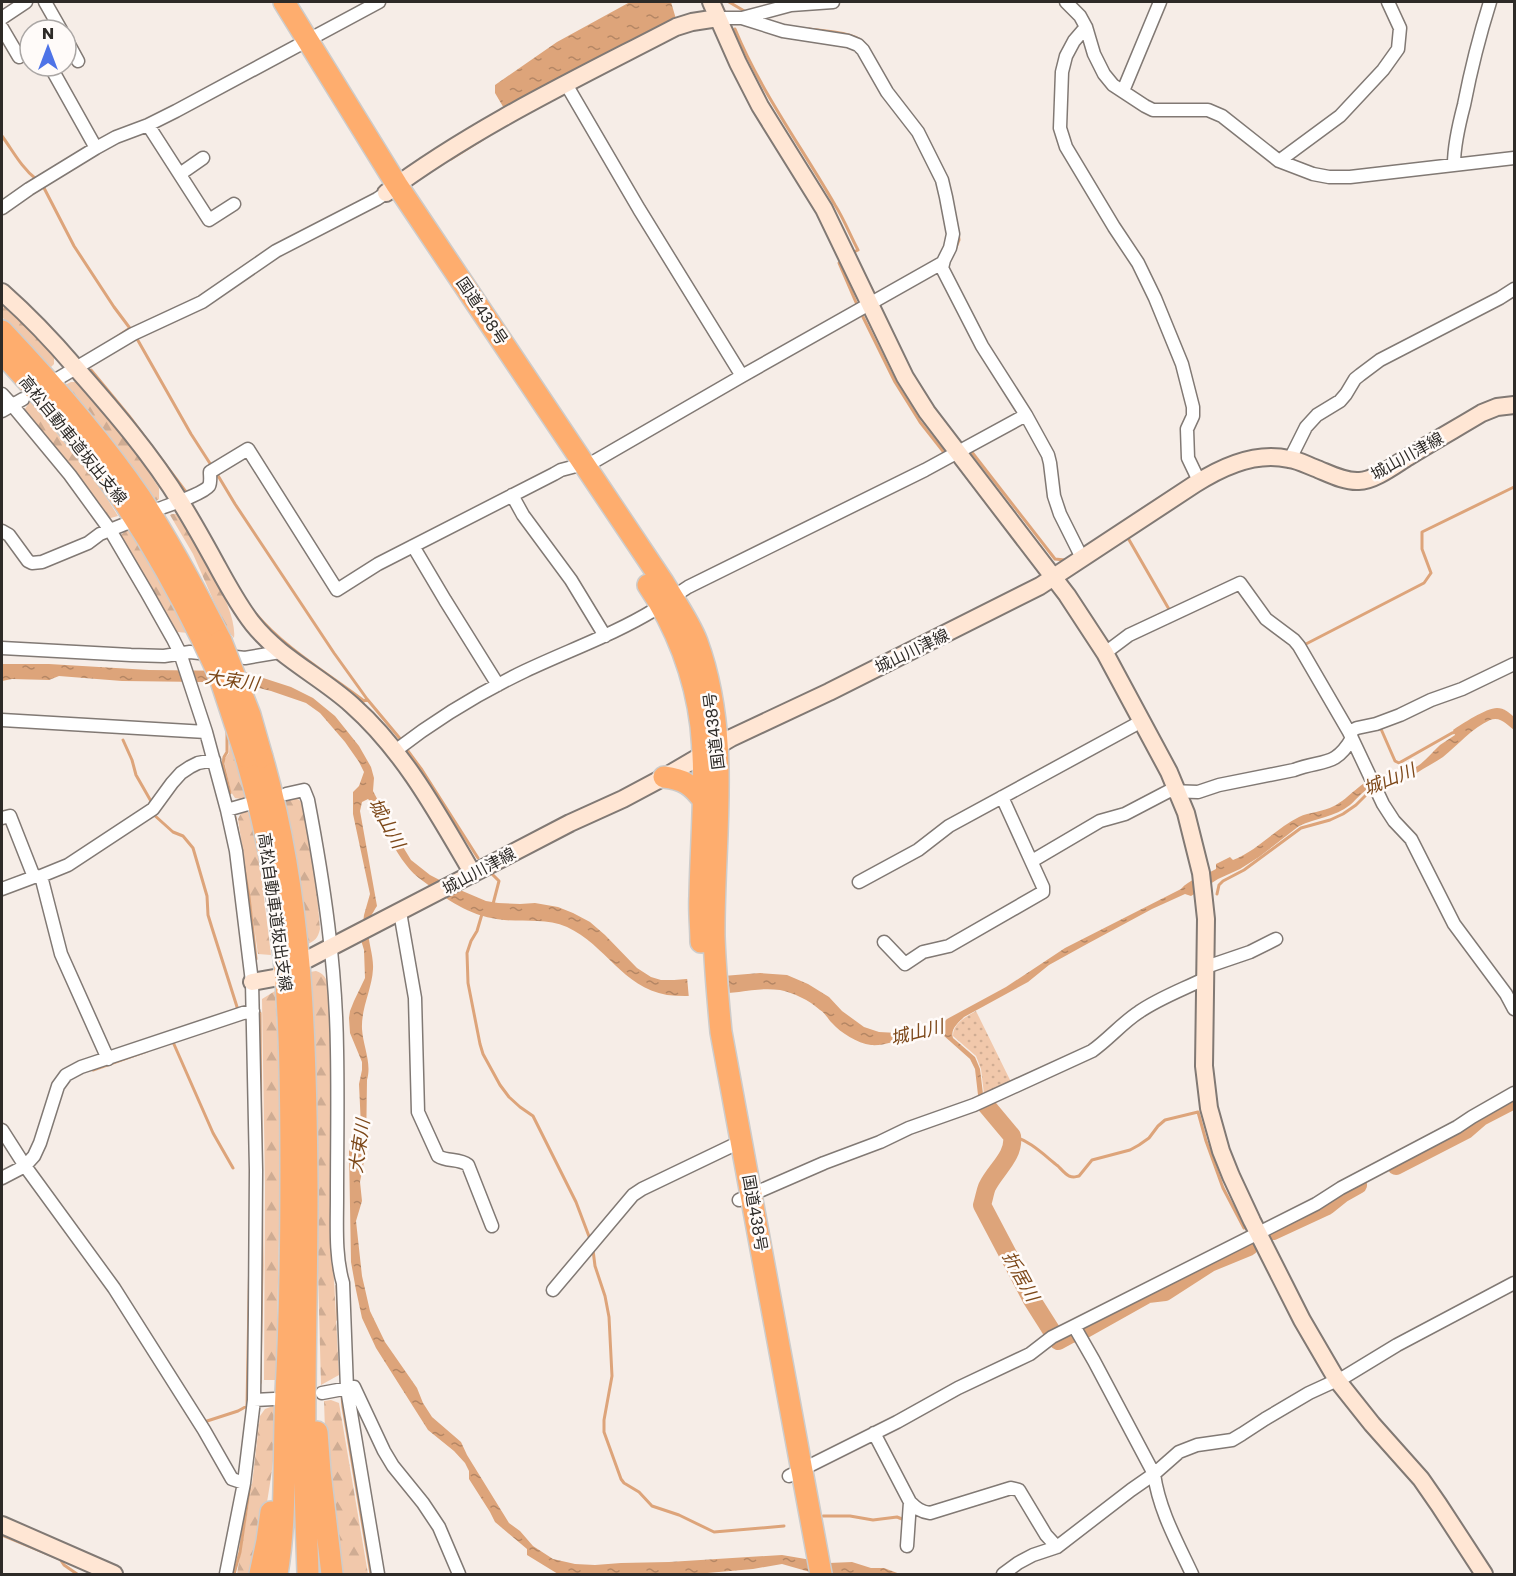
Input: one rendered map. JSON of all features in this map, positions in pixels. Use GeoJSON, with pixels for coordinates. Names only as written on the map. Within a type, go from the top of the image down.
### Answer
{"type":"FeatureCollection","features":[{"type":"Feature","properties":{"kind":"highway","name":"国道438号"},"geometry":{"type":"LineString","coordinates":[[268,2],[301,43],[392,189],[667,602],[688,623],[698,644],[712,699],[711,750],[704,801],[700,896],[711,997],[721,1032],[735,1144],[808,1543],[820,1575]]}},
{"type":"Feature","properties":{"kind":"highway","name":"国道438号"},"geometry":{"type":"LineString","coordinates":[[284,2],[301,43]]}},
{"type":"Feature","properties":{"kind":"highway","name":"高松自動車道坂出支線"},"geometry":{"type":"LineString","coordinates":[[2,331],[102,446],[139,496],[199,597],[212,640]]}},
{"type":"Feature","properties":{"kind":"highway","name":"高松自動車道坂出支線"},"geometry":{"type":"LineString","coordinates":[[2,353],[89,455],[125,504],[212,640],[250,715],[263,823],[275,887],[287,1000],[291,1128],[291,1261],[280,1400]]}},
{"type":"Feature","properties":{"kind":"highway","name":"国道438号"},"geometry":{"type":"LineString","coordinates":[[709,975],[714,935],[720,773],[711,750]]}},
{"type":"Feature","properties":{"kind":"highway","name":"高松自動車道坂出支線"},"geometry":{"type":"LineString","coordinates":[[254,757],[278,819],[290,881],[302,998],[307,1261]]}},
{"type":"Feature","properties":{"kind":"highway"},"geometry":{"type":"LineString","coordinates":[[664,777],[681,779],[688,783],[704,801]]}},
{"type":"Feature","properties":{"kind":"highway"},"geometry":{"type":"LineString","coordinates":[[307,1261],[304,1472],[308,1575]]}},
{"type":"Feature","properties":{"kind":"highway"},"geometry":{"type":"LineString","coordinates":[[307,1261],[320,1472],[332,1575]]}},
{"type":"Feature","properties":{"kind":"highway"},"geometry":{"type":"LineString","coordinates":[[260,1575],[267,1541],[280,1400]]}},
{"type":"Feature","properties":{"kind":"highway"},"geometry":{"type":"LineString","coordinates":[[277,1575],[282,1543],[285,1461],[280,1400]]}},
{"type":"Feature","properties":{"kind":"highway","name":"国道438号"},"geometry":{"type":"LineString","coordinates":[[807,1575],[808,1543]]}},
{"type":"Feature","properties":{"kind":"street"},"geometry":{"type":"LineString","coordinates":[[2,18],[26,2]]}},
{"type":"Feature","properties":{"kind":"street"},"geometry":{"type":"LineString","coordinates":[[45,2],[54,18]]}},
{"type":"Feature","properties":{"kind":"street"},"geometry":{"type":"LineString","coordinates":[[2,208],[28,189],[116,137],[148,125],[379,2]]}},
{"type":"Feature","properties":{"kind":"street"},"geometry":{"type":"LineString","coordinates":[[711,2],[738,63],[760,105],[824,209],[863,308],[927,412],[1067,595],[1105,653],[1159,753],[1178,792],[1202,873],[1206,919],[1204,1062],[1209,1108],[1221,1152],[1258,1233],[1302,1320],[1337,1380],[1421,1479],[1484,1575]]}},
{"type":"Feature","properties":{"kind":"street"},"geometry":{"type":"LineString","coordinates":[[59,378],[135,334],[202,303],[276,251],[377,199],[495,123],[568,88],[676,27],[718,18],[750,16],[790,5],[833,2]]}},
{"type":"Feature","properties":{"kind":"street"},"geometry":{"type":"LineString","coordinates":[[1066,2],[1080,16],[1086,27],[1094,54],[1104,74],[1113,85],[1153,110],[1208,110],[1222,116],[1279,161],[1312,174],[1350,177],[1515,158]]}},
{"type":"Feature","properties":{"kind":"street"},"geometry":{"type":"LineString","coordinates":[[1123,91],[1160,2]]}},
{"type":"Feature","properties":{"kind":"street"},"geometry":{"type":"LineString","coordinates":[[1279,161],[1340,116],[1383,70],[1398,49],[1400,28],[1389,2]]}},
{"type":"Feature","properties":{"kind":"street"},"geometry":{"type":"LineString","coordinates":[[1454,164],[1459,126],[1476,43],[1490,2]]}},
{"type":"Feature","properties":{"kind":"street"},"geometry":{"type":"LineString","coordinates":[[156,510],[202,492],[210,483],[210,471],[248,449],[337,590],[378,564],[561,470],[596,461],[942,263],[951,248],[953,234],[942,180],[918,132],[887,92],[863,50],[848,41],[783,31],[750,16]]}},
{"type":"Feature","properties":{"kind":"street"},"geometry":{"type":"LineString","coordinates":[[1086,27],[1074,41],[1066,56],[1062,72],[1060,128],[1066,147],[1146,278],[1182,364],[1193,407],[1193,416],[1187,429],[1188,458],[1199,481]]}},
{"type":"Feature","properties":{"kind":"street"},"geometry":{"type":"LineString","coordinates":[[2,28],[18,55]]}},
{"type":"Feature","properties":{"kind":"street"},"geometry":{"type":"LineString","coordinates":[[57,78],[96,148]]}},
{"type":"Feature","properties":{"kind":"street"},"geometry":{"type":"LineString","coordinates":[[568,88],[639,209],[742,376]]}},
{"type":"Feature","properties":{"kind":"street"},"geometry":{"type":"LineString","coordinates":[[148,125],[209,220],[234,204]]}},
{"type":"Feature","properties":{"kind":"street"},"geometry":{"type":"LineString","coordinates":[[180,174],[203,158]]}},
{"type":"Feature","properties":{"kind":"street"},"geometry":{"type":"LineString","coordinates":[[942,263],[944,273],[982,346],[1026,415],[1048,455],[1054,496],[1060,514],[1080,554]]}},
{"type":"Feature","properties":{"kind":"street"},"geometry":{"type":"LineString","coordinates":[[1290,459],[1306,427],[1317,415],[1340,401],[1355,379],[1373,365],[1515,289]]}},
{"type":"Feature","properties":{"kind":"street"},"geometry":{"type":"LineString","coordinates":[[2,292],[36,323],[112,409],[142,447],[180,501],[238,604],[254,626],[280,652],[351,704],[377,730],[401,746],[466,878]]}},
{"type":"Feature","properties":{"kind":"street"},"geometry":{"type":"LineString","coordinates":[[2,394],[70,475],[110,530],[181,656],[214,760],[236,852],[252,982],[253,1011],[256,1170],[254,1400],[244,1483],[226,1575]]}},
{"type":"Feature","properties":{"kind":"street","name":"城山川津線"},"geometry":{"type":"LineString","coordinates":[[308,959],[570,823],[622,799],[711,750],[1040,586],[1080,554],[1219,470],[1247,459],[1265,456],[1290,459],[1350,480],[1370,479],[1482,413],[1497,407],[1515,405]]}},
{"type":"Feature","properties":{"kind":"street"},"geometry":{"type":"LineString","coordinates":[[401,746],[461,705],[522,672],[605,636],[667,602],[688,587],[958,452],[1026,415]]}},
{"type":"Feature","properties":{"kind":"street"},"geometry":{"type":"LineString","coordinates":[[512,495],[571,580],[605,636]]}},
{"type":"Feature","properties":{"kind":"street"},"geometry":{"type":"LineString","coordinates":[[2,531],[9,535],[28,561],[37,563],[88,543],[100,534],[124,524]]}},
{"type":"Feature","properties":{"kind":"street"},"geometry":{"type":"LineString","coordinates":[[414,546],[498,686]]}},
{"type":"Feature","properties":{"kind":"street"},"geometry":{"type":"LineString","coordinates":[[1105,653],[1120,640],[1240,584],[1266,619],[1299,646],[1353,732],[1374,783],[1394,821],[1411,838],[1454,924],[1515,1009]]}},
{"type":"Feature","properties":{"kind":"street"},"geometry":{"type":"LineString","coordinates":[[2,648],[164,656],[181,656],[190,652],[245,658],[280,652]]}},
{"type":"Feature","properties":{"kind":"street"},"geometry":{"type":"LineString","coordinates":[[1032,861],[1100,821],[1125,814],[1169,791],[1198,792],[1219,785],[1294,770],[1330,760],[1342,753],[1353,732],[1462,689],[1515,664]]}},
{"type":"Feature","properties":{"kind":"street"},"geometry":{"type":"LineString","coordinates":[[2,720],[205,730]]}},
{"type":"Feature","properties":{"kind":"street"},"geometry":{"type":"LineString","coordinates":[[859,882],[918,850],[949,826],[1142,721]]}},
{"type":"Feature","properties":{"kind":"street"},"geometry":{"type":"LineString","coordinates":[[2,889],[69,865],[153,809],[181,773],[198,763],[214,760]]}},
{"type":"Feature","properties":{"kind":"street"},"geometry":{"type":"LineString","coordinates":[[286,794],[304,790],[308,801],[334,947],[338,1219],[340,1271],[343,1283],[344,1389],[378,1575]]}},
{"type":"Feature","properties":{"kind":"street"},"geometry":{"type":"LineString","coordinates":[[884,942],[905,964],[922,952],[949,946],[1043,892],[1032,861],[1002,797]]}},
{"type":"Feature","properties":{"kind":"street"},"geometry":{"type":"LineString","coordinates":[[227,810],[248,804]]}},
{"type":"Feature","properties":{"kind":"street"},"geometry":{"type":"LineString","coordinates":[[2,818],[9,816],[38,876],[61,954],[108,1059]]}},
{"type":"Feature","properties":{"kind":"street"},"geometry":{"type":"LineString","coordinates":[[398,913],[415,998],[418,1112],[438,1156],[442,1159],[462,1161],[468,1165],[492,1226]]}},
{"type":"Feature","properties":{"kind":"street"},"geometry":{"type":"LineString","coordinates":[[745,1198],[909,1128],[983,1100],[1092,1051],[1137,1013],[1206,972],[1276,939]]}},
{"type":"Feature","properties":{"kind":"street"},"geometry":{"type":"LineString","coordinates":[[252,982],[274,978]]}},
{"type":"Feature","properties":{"kind":"street"},"geometry":{"type":"LineString","coordinates":[[2,1178],[25,1166],[34,1156],[58,1086],[66,1075],[81,1067],[253,1011]]}},
{"type":"Feature","properties":{"kind":"street"},"geometry":{"type":"LineString","coordinates":[[795,1473],[958,1388],[1030,1354],[1055,1336],[1076,1330],[1316,1204],[1515,1093]]}},
{"type":"Feature","properties":{"kind":"street"},"geometry":{"type":"LineString","coordinates":[[2,1130],[25,1166],[114,1288],[204,1430],[232,1479],[244,1483]]}},
{"type":"Feature","properties":{"kind":"street"},"geometry":{"type":"LineString","coordinates":[[553,1290],[633,1195],[735,1144]]}},
{"type":"Feature","properties":{"kind":"street"},"geometry":{"type":"LineString","coordinates":[[1003,1575],[1033,1555],[1057,1547],[1154,1474],[1179,1452],[1187,1448],[1232,1440],[1310,1393],[1515,1283]]}},
{"type":"Feature","properties":{"kind":"street"},"geometry":{"type":"LineString","coordinates":[[1076,1330],[1154,1474],[1156,1491],[1162,1508],[1192,1575]]}},
{"type":"Feature","properties":{"kind":"street"},"geometry":{"type":"LineString","coordinates":[[322,1393],[354,1387],[384,1451],[439,1527],[459,1575]]}},
{"type":"Feature","properties":{"kind":"street"},"geometry":{"type":"LineString","coordinates":[[254,1400],[280,1400]]}},
{"type":"Feature","properties":{"kind":"street"},"geometry":{"type":"LineString","coordinates":[[874,1433],[910,1502],[916,1508],[930,1513],[1011,1488],[1019,1490],[1046,1535],[1057,1547]]}},
{"type":"Feature","properties":{"kind":"street"},"geometry":{"type":"LineString","coordinates":[[907,1546],[910,1502]]}},
{"type":"Feature","properties":{"kind":"street"},"geometry":{"type":"LineString","coordinates":[[2,1525],[114,1575]]}},
{"type":"Feature","properties":{"kind":"green space"},"geometry":{"type":"Polygon","coordinates":[[[2,299],[54,355],[54,364],[49,369],[2,317],[2,299]]]}},
{"type":"Feature","properties":{"kind":"green space"},"geometry":{"type":"Polygon","coordinates":[[[71,382],[79,383],[106,411],[137,454],[159,488],[159,499],[155,502],[65,385],[71,382]]]}},
{"type":"Feature","properties":{"kind":"green space"},"geometry":{"type":"Polygon","coordinates":[[[30,401],[95,479],[118,516],[107,519],[26,414],[25,409],[30,401]]]}},
{"type":"Feature","properties":{"kind":"green space"},"geometry":{"type":"Polygon","coordinates":[[[177,514],[180,518],[223,594],[230,610],[234,638],[226,629],[193,554],[170,515],[177,514]]]}},
{"type":"Feature","properties":{"kind":"green space"},"geometry":{"type":"Polygon","coordinates":[[[128,528],[149,560],[189,633],[177,632],[122,542],[121,535],[128,528]]]}},
{"type":"Feature","properties":{"kind":"green space"},"geometry":{"type":"Polygon","coordinates":[[[230,738],[247,800],[235,798],[231,792],[225,765],[230,738]]]}},
{"type":"Feature","properties":{"kind":"green space"},"geometry":{"type":"Polygon","coordinates":[[[296,798],[302,802],[316,880],[320,929],[316,939],[306,945],[284,800],[296,798]]]}},
{"type":"Feature","properties":{"kind":"green space"},"geometry":{"type":"Polygon","coordinates":[[[246,809],[249,809],[259,857],[271,955],[258,954],[238,819],[246,809]]]}},
{"type":"Feature","properties":{"kind":"green space"},"geometry":{"type":"Polygon","coordinates":[[[310,972],[321,973],[327,981],[331,1007],[333,1260],[339,1375],[321,1385],[310,972]]]}},
{"type":"Feature","properties":{"kind":"green space"},"geometry":{"type":"Polygon","coordinates":[[[275,991],[280,1083],[276,1380],[264,1380],[265,1185],[262,999],[275,991]]]}},
{"type":"Feature","properties":{"kind":"green space"},"geometry":{"type":"Polygon","coordinates":[[[976,1011],[1012,1084],[984,1094],[981,1069],[976,1056],[953,1036],[955,1027],[976,1011]]]}},
{"type":"Feature","properties":{"kind":"green space"},"geometry":{"type":"Polygon","coordinates":[[[331,1400],[339,1403],[368,1574],[339,1574],[326,1459],[324,1401],[331,1400]]]}},
{"type":"Feature","properties":{"kind":"green space"},"geometry":{"type":"Polygon","coordinates":[[[276,1405],[272,1469],[253,1574],[237,1574],[252,1484],[260,1416],[265,1409],[276,1405]]]}},
{"type":"Feature","properties":{"kind":"water"},"geometry":{"type":"Polygon","coordinates":[[[630,2],[671,2],[676,19],[505,110],[495,93],[495,85],[557,42],[630,2]]]}},
{"type":"Feature","properties":{"kind":"water"},"geometry":{"type":"Polygon","coordinates":[[[2,664],[242,671],[291,687],[313,698],[335,716],[359,746],[371,767],[374,778],[373,791],[397,837],[411,860],[430,875],[486,901],[535,903],[558,907],[573,913],[590,922],[637,968],[651,977],[674,980],[760,973],[787,975],[829,997],[842,1011],[864,1027],[879,1032],[898,1033],[943,1023],[1006,987],[1065,948],[1181,889],[1192,880],[1216,869],[1216,864],[1230,857],[1233,860],[1242,856],[1299,817],[1334,806],[1373,778],[1416,767],[1455,735],[1453,730],[1481,713],[1500,708],[1509,712],[1514,717],[1514,730],[1497,719],[1483,723],[1443,757],[1413,775],[1392,784],[1368,789],[1344,809],[1299,826],[1240,869],[1218,879],[1191,896],[1185,894],[1152,909],[1049,965],[1028,982],[964,1017],[957,1024],[952,1035],[975,1057],[980,1069],[983,1094],[1002,1122],[998,1123],[978,1095],[975,1069],[970,1059],[943,1035],[920,1035],[885,1044],[871,1045],[850,1037],[811,1003],[785,991],[765,989],[685,996],[651,991],[626,975],[593,944],[567,927],[543,921],[512,921],[482,916],[445,897],[409,869],[392,844],[372,803],[368,799],[362,802],[360,811],[377,906],[368,924],[373,969],[362,1021],[368,1067],[366,1151],[360,1182],[362,1201],[356,1221],[362,1276],[370,1311],[385,1342],[417,1388],[432,1417],[461,1442],[509,1523],[520,1531],[533,1546],[553,1559],[575,1564],[595,1565],[782,1555],[829,1563],[852,1562],[871,1568],[884,1568],[900,1574],[810,1572],[782,1564],[696,1574],[558,1574],[527,1555],[527,1549],[495,1522],[469,1479],[469,1471],[465,1463],[428,1430],[376,1348],[362,1318],[351,1262],[349,1150],[355,1145],[361,1127],[359,1084],[362,1062],[350,1033],[349,1018],[365,978],[364,950],[361,940],[364,915],[370,894],[353,814],[353,792],[359,786],[364,772],[359,762],[320,713],[306,703],[271,691],[247,685],[122,681],[59,676],[49,680],[2,681],[2,664]]]}},
{"type":"Feature","properties":{"kind":"pier"},"geometry":{"type":"Polygon","coordinates":[[[728,974],[730,996],[689,999],[687,977],[728,974]]]}},
{"type":"Feature","properties":{"kind":"waterway"},"geometry":{"type":"LineString","coordinates":[[729,2],[746,12]]}},
{"type":"Feature","properties":{"kind":"waterway"},"geometry":{"type":"LineString","coordinates":[[735,29],[769,97],[841,216],[858,250],[854,252]]}},
{"type":"Feature","properties":{"kind":"waterway"},"geometry":{"type":"LineString","coordinates":[[809,29],[845,34],[863,42]]}},
{"type":"Feature","properties":{"kind":"waterway"},"geometry":{"type":"LineString","coordinates":[[2,136],[36,179]]}},
{"type":"Feature","properties":{"kind":"waterway"},"geometry":{"type":"LineString","coordinates":[[451,159],[483,139]]}},
{"type":"Feature","properties":{"kind":"waterway"},"geometry":{"type":"LineString","coordinates":[[43,186],[74,246],[132,331]]}},
{"type":"Feature","properties":{"kind":"waterway"},"geometry":{"type":"LineString","coordinates":[[955,250],[959,240],[958,231]]}},
{"type":"Feature","properties":{"kind":"waterway"},"geometry":{"type":"LineString","coordinates":[[840,262],[858,307]]}},
{"type":"Feature","properties":{"kind":"waterway"},"geometry":{"type":"LineString","coordinates":[[861,313],[895,382],[920,422],[946,455]]}},
{"type":"Feature","properties":{"kind":"waterway"},"geometry":{"type":"LineString","coordinates":[[114,339],[130,328]]}},
{"type":"Feature","properties":{"kind":"waterway"},"geometry":{"type":"LineString","coordinates":[[136,337],[211,465]]}},
{"type":"Feature","properties":{"kind":"waterway"},"geometry":{"type":"LineString","coordinates":[[91,370],[188,492]]}},
{"type":"Feature","properties":{"kind":"waterway"},"geometry":{"type":"LineString","coordinates":[[971,451],[1055,559],[1067,559]]}},
{"type":"Feature","properties":{"kind":"waterway"},"geometry":{"type":"LineString","coordinates":[[217,474],[334,653],[367,699]]}},
{"type":"Feature","properties":{"kind":"waterway"},"geometry":{"type":"LineString","coordinates":[[1304,645],[1424,583],[1431,573],[1422,549],[1422,532],[1514,487]]}},
{"type":"Feature","properties":{"kind":"waterway"},"geometry":{"type":"LineString","coordinates":[[1126,536],[1170,611],[1173,610]]}},
{"type":"Feature","properties":{"kind":"waterway"},"geometry":{"type":"LineString","coordinates":[[256,614],[293,649],[364,701],[367,699],[402,741]]}},
{"type":"Feature","properties":{"kind":"waterway","name":"城山川"},"geometry":{"type":"LineString","coordinates":[[1377,729],[1381,729],[1395,761],[1399,763],[1456,732]]}},
{"type":"Feature","properties":{"kind":"waterway"},"geometry":{"type":"LineString","coordinates":[[227,731],[227,752],[223,764],[230,793]]}},
{"type":"Feature","properties":{"kind":"waterway"},"geometry":{"type":"LineString","coordinates":[[123,740],[136,775],[152,803]]}},
{"type":"Feature","properties":{"kind":"waterway"},"geometry":{"type":"LineString","coordinates":[[405,747],[478,858]]}},
{"type":"Feature","properties":{"kind":"waterway","name":"城山川"},"geometry":{"type":"LineString","coordinates":[[1217,894],[1219,885],[1223,881],[1244,870],[1301,828],[1343,814],[1372,789]]}},
{"type":"Feature","properties":{"kind":"waterway"},"geometry":{"type":"LineString","coordinates":[[153,814],[173,832],[183,836],[193,848],[207,896],[208,915],[238,1010]]}},
{"type":"Feature","properties":{"kind":"waterway"},"geometry":{"type":"LineString","coordinates":[[235,817],[249,897],[256,959]]}},
{"type":"Feature","properties":{"kind":"waterway"},"geometry":{"type":"LineString","coordinates":[[492,874],[499,881],[493,904]]}},
{"type":"Feature","properties":{"kind":"waterway"},"geometry":{"type":"LineString","coordinates":[[482,914],[467,953],[468,983],[483,1054],[509,1097],[533,1116],[576,1202],[590,1239]]}},
{"type":"Feature","properties":{"kind":"waterway"},"geometry":{"type":"LineString","coordinates":[[260,1013],[262,1265],[260,1383]]}},
{"type":"Feature","properties":{"kind":"waterway"},"geometry":{"type":"LineString","coordinates":[[173,1042],[213,1133],[233,1168]]}},
{"type":"Feature","properties":{"kind":"waterway"},"geometry":{"type":"LineString","coordinates":[[93,1070],[147,1051]]}},
{"type":"Feature","properties":{"kind":"waterway","name":"折居川"},"geometry":{"type":"LineString","coordinates":[[1396,1166],[1466,1130],[1481,1117],[1514,1100]]}},
{"type":"Feature","properties":{"kind":"waterway","name":"折居川"},"geometry":{"type":"LineString","coordinates":[[986,1105],[1012,1136],[1012,1143],[1008,1156],[987,1187],[982,1205],[1032,1300],[1058,1341],[1082,1331],[1148,1294],[1165,1292],[1210,1263],[1249,1247]]}},
{"type":"Feature","properties":{"kind":"waterway"},"geometry":{"type":"LineString","coordinates":[[1012,1136],[1030,1144],[1066,1174],[1074,1177],[1079,1176],[1092,1160],[1130,1150],[1139,1145],[1149,1138],[1165,1120],[1198,1112],[1223,1188],[1244,1228]]}},
{"type":"Feature","properties":{"kind":"waterway","name":"折居川"},"geometry":{"type":"LineString","coordinates":[[1273,1231],[1327,1206],[1358,1185]]}},
{"type":"Feature","properties":{"kind":"waterway"},"geometry":{"type":"LineString","coordinates":[[204,1422],[247,1406],[250,1249]]}},
{"type":"Feature","properties":{"kind":"waterway"},"geometry":{"type":"LineString","coordinates":[[593,1250],[609,1317],[612,1376],[604,1432],[621,1479],[639,1492],[652,1506],[679,1515],[714,1532],[784,1526]]}},
{"type":"Feature","properties":{"kind":"waterway"},"geometry":{"type":"LineString","coordinates":[[338,1320],[337,1286],[339,1285]]}},
{"type":"Feature","properties":{"kind":"waterway"},"geometry":{"type":"LineString","coordinates":[[342,1396],[371,1574]]}},
{"type":"Feature","properties":{"kind":"waterway"},"geometry":{"type":"LineString","coordinates":[[253,1457],[257,1425]]}},
{"type":"Feature","properties":{"kind":"waterway"},"geometry":{"type":"LineString","coordinates":[[234,1574],[240,1552],[250,1485]]}},
{"type":"Feature","properties":{"kind":"waterway"},"geometry":{"type":"LineString","coordinates":[[823,1516],[850,1516],[873,1520],[897,1517],[902,1519]]}},
{"type":"Feature","properties":{"kind":"waterway"},"geometry":{"type":"LineString","coordinates":[[2,1535],[60,1559],[64,1565],[77,1574]]}},
{"type":"Feature","properties":{"kind":"water label","name":"大束川"},"geometry":{"type":"Point","coordinates":[232,680]}},
{"type":"Feature","properties":{"kind":"water label","name":"大束川"},"geometry":{"type":"Point","coordinates":[359,1146]}}]}
